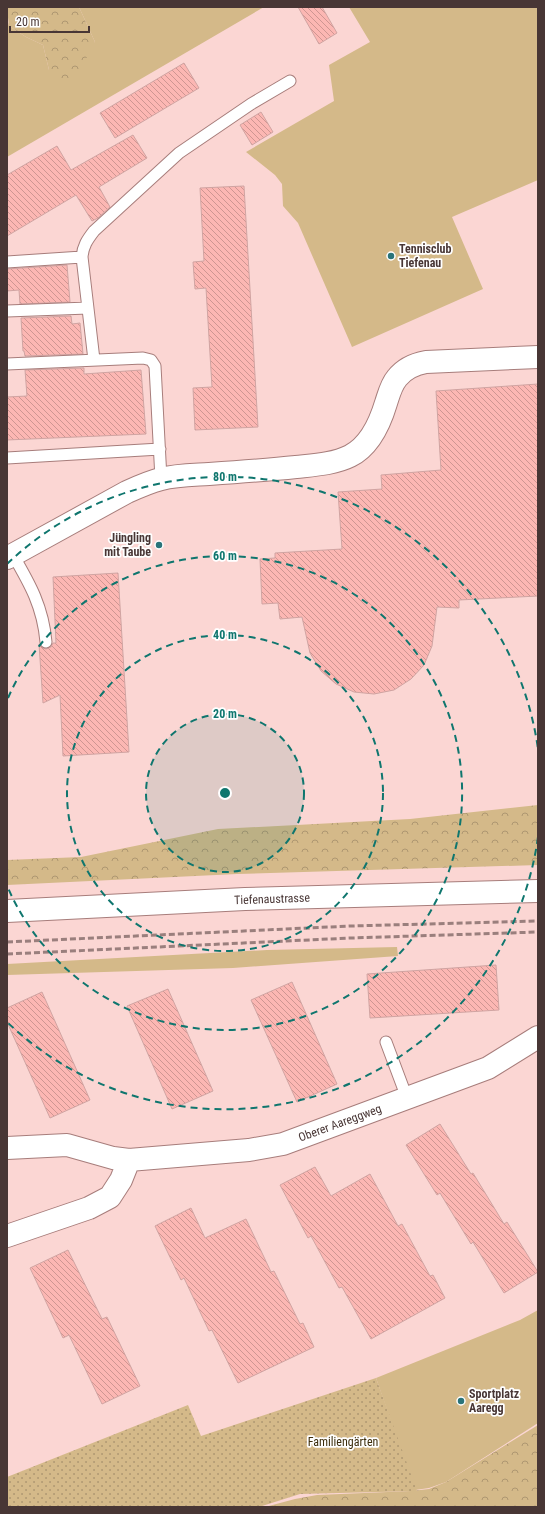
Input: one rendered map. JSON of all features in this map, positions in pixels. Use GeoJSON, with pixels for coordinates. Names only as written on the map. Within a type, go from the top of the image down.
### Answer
{"type":"FeatureCollection","features":[{"type":"Feature","properties":{"kind":"street"},"geometry":{"type":"LineString","coordinates":[[10,556],[127,492],[161,479],[179,476],[276,469],[317,464],[340,459],[355,453],[365,444],[378,424],[394,381],[404,371],[411,367],[426,362],[538,357]]}},
{"type":"Feature","properties":{"kind":"street","name":"Tiefenaustrasse"},"geometry":{"type":"LineString","coordinates":[[7,911],[245,899],[538,891]]}},
{"type":"Feature","properties":{"kind":"street","name":"Oberer Aareggweg"},"geometry":{"type":"LineString","coordinates":[[7,1148],[67,1145],[113,1158],[129,1160],[249,1150],[283,1144],[488,1068],[538,1037]]}},
{"type":"Feature","properties":{"kind":"street"},"geometry":{"type":"LineString","coordinates":[[7,1236],[89,1208],[110,1197],[121,1180],[129,1160]]}},
{"type":"Feature","properties":{"kind":"lane"},"geometry":{"type":"LineString","coordinates":[[94,360],[82,257],[84,244],[94,231],[179,153],[251,104],[290,81]]}},
{"type":"Feature","properties":{"kind":"lane"},"geometry":{"type":"LineString","coordinates":[[7,262],[82,257]]}},
{"type":"Feature","properties":{"kind":"lane"},"geometry":{"type":"LineString","coordinates":[[7,311],[88,308]]}},
{"type":"Feature","properties":{"kind":"lane"},"geometry":{"type":"LineString","coordinates":[[7,364],[148,358],[154,363],[155,366],[161,479]]}},
{"type":"Feature","properties":{"kind":"lane"},"geometry":{"type":"LineString","coordinates":[[7,458],[160,449]]}},
{"type":"Feature","properties":{"kind":"lane"},"geometry":{"type":"LineString","coordinates":[[10,556],[30,584],[42,617],[46,642]]}},
{"type":"Feature","properties":{"kind":"lane"},"geometry":{"type":"LineString","coordinates":[[386,1042],[407,1098]]}},
{"type":"Feature","properties":{"kind":"green space"},"geometry":{"type":"Polygon","coordinates":[[[9,7],[79,7],[95,42],[74,81],[62,84],[49,70],[43,45],[26,37],[9,26],[7,9],[9,7]]]}},
{"type":"Feature","properties":{"kind":"green space"},"geometry":{"type":"Polygon","coordinates":[[[79,7],[264,7],[7,157],[7,17],[9,26],[26,37],[43,45],[49,70],[95,42],[79,7]]]}},
{"type":"Feature","properties":{"kind":"green space"},"geometry":{"type":"Polygon","coordinates":[[[349,7],[538,7],[538,180],[452,217],[483,289],[352,347],[298,223],[283,206],[282,184],[275,175],[246,152],[334,101],[329,65],[370,42],[349,7]]]}},
{"type":"Feature","properties":{"kind":"green space"},"geometry":{"type":"Polygon","coordinates":[[[538,805],[538,865],[237,874],[7,885],[7,860],[81,857],[218,829],[410,819],[538,805]]]}},
{"type":"Feature","properties":{"kind":"green space"},"geometry":{"type":"Polygon","coordinates":[[[397,947],[398,956],[233,968],[7,975],[7,964],[267,950],[397,947]]]}},
{"type":"Feature","properties":{"kind":"green space","name":"Sportplatz Aaregg"},"geometry":{"type":"Polygon","coordinates":[[[538,1310],[538,1423],[446,1482],[429,1488],[415,1490],[376,1378],[520,1320],[538,1310]]]}},
{"type":"Feature","properties":{"kind":"green space","name":"Familiengärten"},"geometry":{"type":"Polygon","coordinates":[[[376,1378],[417,1491],[300,1494],[259,1507],[7,1507],[7,1477],[188,1405],[201,1436],[376,1378]]]}},
{"type":"Feature","properties":{"kind":"green space"},"geometry":{"type":"Polygon","coordinates":[[[538,1425],[538,1507],[265,1507],[317,1495],[429,1489],[446,1482],[538,1425]]]}},
{"type":"Feature","properties":{"kind":"building"},"geometry":{"type":"Polygon","coordinates":[[[298,7],[322,7],[337,33],[319,44],[298,7]]]}},
{"type":"Feature","properties":{"kind":"building"},"geometry":{"type":"Polygon","coordinates":[[[184,63],[199,88],[115,138],[100,113],[184,63]]]}},
{"type":"Feature","properties":{"kind":"building"},"geometry":{"type":"Polygon","coordinates":[[[261,112],[273,132],[252,145],[240,125],[261,112]]]}},
{"type":"Feature","properties":{"kind":"building"},"geometry":{"type":"Polygon","coordinates":[[[133,135],[147,158],[99,187],[110,207],[98,218],[92,221],[76,195],[7,236],[7,175],[57,146],[71,170],[133,135]]]}},
{"type":"Feature","properties":{"kind":"building"},"geometry":{"type":"Polygon","coordinates":[[[244,186],[258,427],[195,430],[193,388],[212,387],[206,288],[195,289],[193,262],[204,261],[200,188],[244,186]]]}},
{"type":"Feature","properties":{"kind":"building"},"geometry":{"type":"Polygon","coordinates":[[[67,265],[70,302],[20,304],[19,290],[7,291],[7,269],[67,265]]]}},
{"type":"Feature","properties":{"kind":"building"},"geometry":{"type":"Polygon","coordinates":[[[71,316],[72,324],[80,323],[83,354],[25,356],[23,351],[21,318],[71,316]]]}},
{"type":"Feature","properties":{"kind":"building"},"geometry":{"type":"Polygon","coordinates":[[[84,368],[84,374],[141,370],[146,434],[7,440],[7,397],[27,396],[25,370],[84,368]]]}},
{"type":"Feature","properties":{"kind":"building"},"geometry":{"type":"Polygon","coordinates":[[[538,384],[538,596],[459,600],[459,608],[437,607],[432,646],[424,665],[411,679],[394,690],[374,694],[354,692],[336,684],[321,671],[310,653],[302,617],[280,619],[278,603],[262,604],[260,559],[275,558],[275,553],[342,549],[338,492],[382,489],[381,475],[441,470],[436,391],[538,384]]]}},
{"type":"Feature","properties":{"kind":"building"},"geometry":{"type":"Polygon","coordinates":[[[118,573],[129,752],[63,756],[60,695],[43,703],[39,644],[46,649],[51,647],[53,643],[56,643],[53,577],[118,573]]]}},
{"type":"Feature","properties":{"kind":"building"},"geometry":{"type":"Polygon","coordinates":[[[496,965],[499,1010],[370,1018],[367,974],[496,965]]]}},
{"type":"Feature","properties":{"kind":"building"},"geometry":{"type":"Polygon","coordinates":[[[292,982],[337,1084],[297,1102],[251,1000],[292,982]]]}},
{"type":"Feature","properties":{"kind":"building"},"geometry":{"type":"Polygon","coordinates":[[[168,989],[213,1091],[172,1109],[127,1006],[168,989]]]}},
{"type":"Feature","properties":{"kind":"building"},"geometry":{"type":"Polygon","coordinates":[[[42,992],[90,1100],[50,1118],[7,1022],[7,1008],[42,992]]]}},
{"type":"Feature","properties":{"kind":"building"},"geometry":{"type":"Polygon","coordinates":[[[440,1124],[471,1174],[473,1173],[504,1224],[507,1222],[538,1272],[504,1293],[473,1242],[471,1244],[440,1193],[437,1195],[406,1145],[440,1124]]]}},
{"type":"Feature","properties":{"kind":"building"},"geometry":{"type":"Polygon","coordinates":[[[315,1167],[331,1196],[370,1174],[398,1226],[402,1224],[430,1276],[433,1275],[445,1298],[371,1339],[342,1287],[339,1288],[311,1236],[308,1238],[280,1185],[315,1167]]]}},
{"type":"Feature","properties":{"kind":"building"},"geometry":{"type":"Polygon","coordinates":[[[191,1208],[205,1238],[246,1219],[271,1272],[274,1271],[300,1324],[303,1323],[314,1347],[238,1383],[212,1330],[209,1331],[184,1278],[181,1280],[155,1226],[191,1208]]]}},
{"type":"Feature","properties":{"kind":"building"},"geometry":{"type":"Polygon","coordinates":[[[68,1250],[102,1319],[107,1317],[140,1386],[102,1404],[69,1335],[63,1338],[30,1268],[68,1250]]]}},
{"type":"Feature","properties":{"kind":"railway"},"geometry":{"type":"LineString","coordinates":[[7,942],[351,926],[538,921]]}},
{"type":"Feature","properties":{"kind":"railway"},"geometry":{"type":"LineString","coordinates":[[7,954],[351,938],[538,932]]}},
{"type":"Feature","properties":{"kind":"place","name":"Tennisclub Tiefenau"},"geometry":{"type":"Point","coordinates":[391,256]}},
{"type":"Feature","properties":{"kind":"place","name":"Jüngling mit Taube"},"geometry":{"type":"Point","coordinates":[159,545]}},
{"type":"Feature","properties":{"kind":"place","name":"Sportplatz Aaregg"},"geometry":{"type":"Point","coordinates":[461,1401]}}]}
